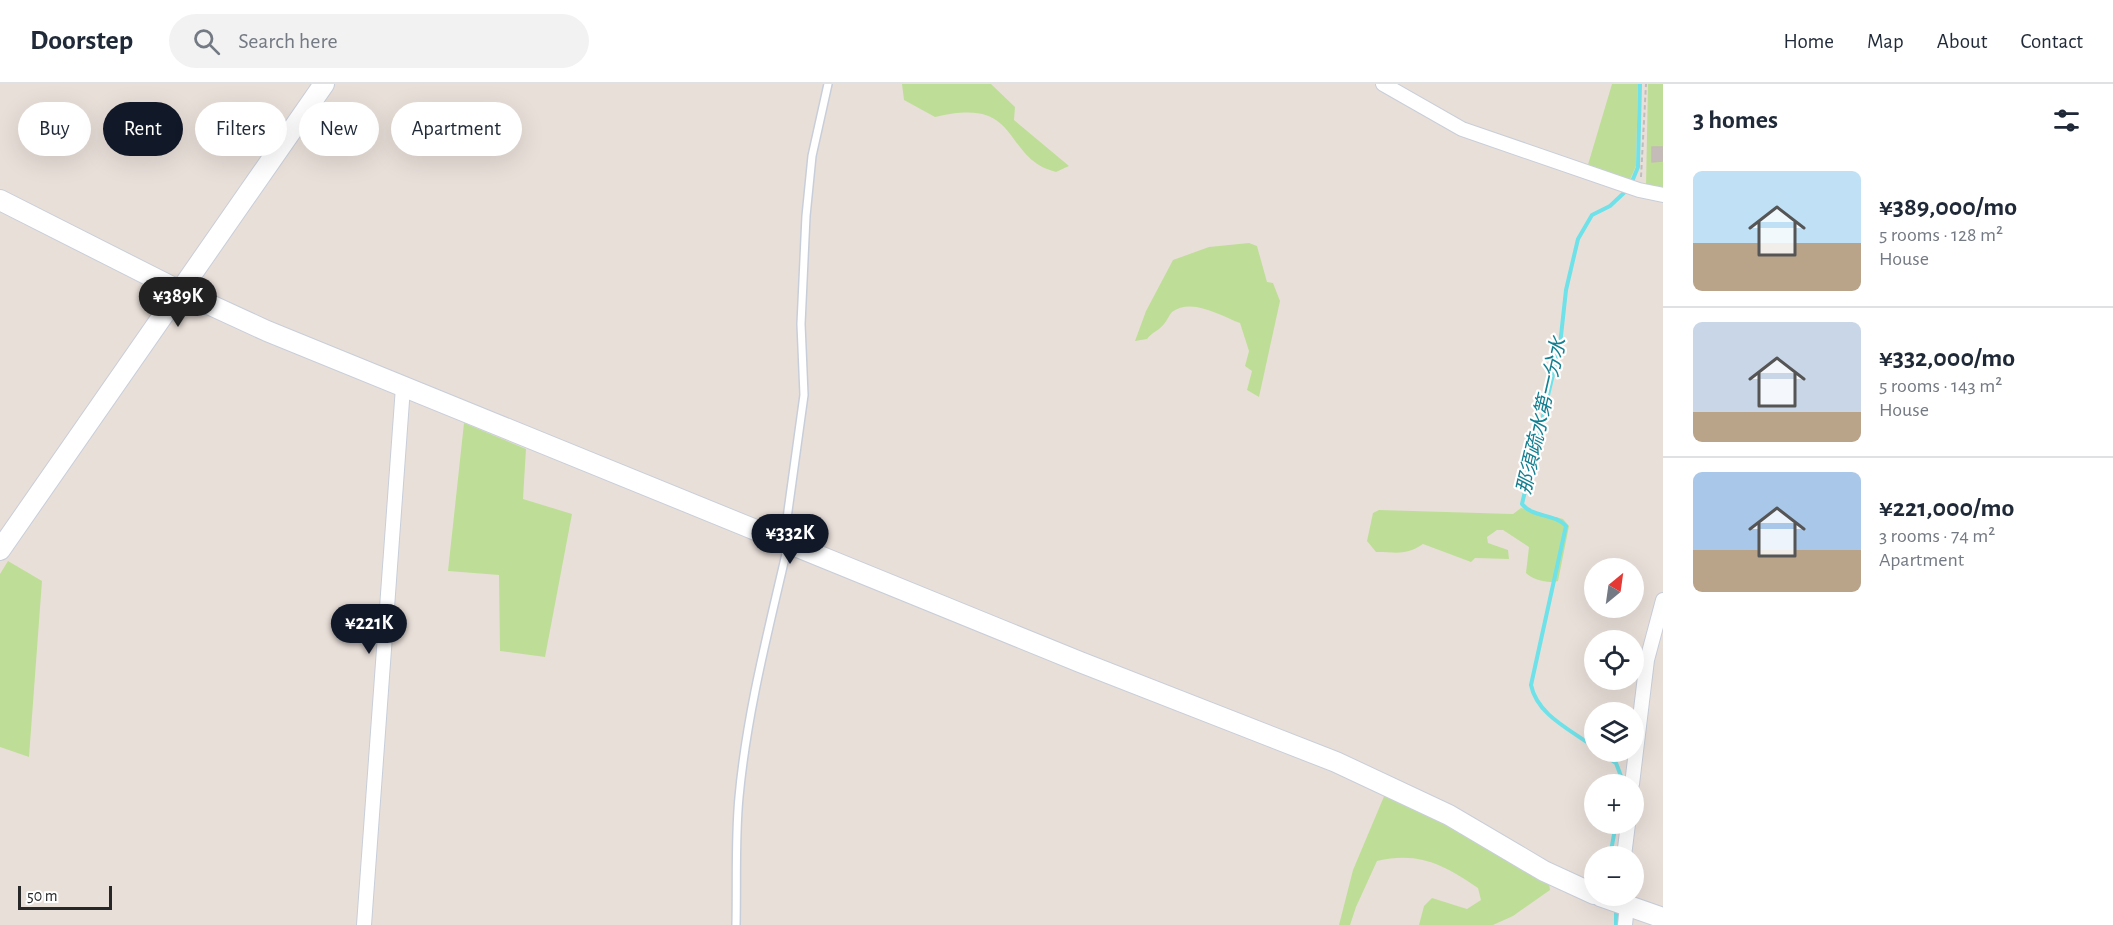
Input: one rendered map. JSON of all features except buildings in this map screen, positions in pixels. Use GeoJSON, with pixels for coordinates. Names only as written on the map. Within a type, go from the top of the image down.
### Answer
{"type":"FeatureCollection","features":[{"type":"Feature","properties":{"kind":"street"},"geometry":{"type":"LineString","coordinates":[[0,550],[324,84]]}},
{"type":"Feature","properties":{"kind":"street"},"geometry":{"type":"LineString","coordinates":[[1383,84],[1462,129],[1639,190],[1663,195]]}},
{"type":"Feature","properties":{"kind":"street"},"geometry":{"type":"LineString","coordinates":[[0,200],[180,291],[267,331],[786,544],[1336,762],[1449,815],[1544,871],[1584,889]]}},
{"type":"Feature","properties":{"kind":"street"},"geometry":{"type":"LineString","coordinates":[[364,925],[403,387]]}},
{"type":"Feature","properties":{"kind":"street"},"geometry":{"type":"LineString","coordinates":[[1633,774],[1647,660],[1663,600]]}},
{"type":"Feature","properties":{"kind":"street"},"geometry":{"type":"LineString","coordinates":[[1623,907],[1663,918]]}},
{"type":"Feature","properties":{"kind":"lane"},"geometry":{"type":"LineString","coordinates":[[736,925],[739,798],[745,745],[786,544],[804,395],[801,324],[806,216],[812,156],[828,84]]}},
{"type":"Feature","properties":{"kind":"path"},"geometry":{"type":"LineString","coordinates":[[1639,190],[1644,155],[1646,84]]}},
{"type":"Feature","properties":{"kind":"green space"},"geometry":{"type":"Polygon","coordinates":[[[902,84],[991,84],[1015,107],[1014,120],[1069,166],[1056,172],[1038,165],[998,121],[984,114],[963,112],[935,117],[904,100],[902,84]]]}},
{"type":"Feature","properties":{"kind":"green space"},"geometry":{"type":"Polygon","coordinates":[[[1612,84],[1638,84],[1636,166],[1629,182],[1587,168],[1612,84]]]}},
{"type":"Feature","properties":{"kind":"green space"},"geometry":{"type":"Polygon","coordinates":[[[1648,84],[1663,84],[1663,147],[1652,148],[1652,161],[1663,161],[1663,189],[1646,185],[1648,84]]]}},
{"type":"Feature","properties":{"kind":"green space"},"geometry":{"type":"Polygon","coordinates":[[[1249,243],[1257,246],[1267,282],[1273,283],[1280,301],[1259,397],[1247,390],[1252,371],[1245,366],[1249,351],[1240,323],[1206,309],[1188,306],[1172,312],[1162,326],[1147,339],[1135,341],[1146,311],[1173,260],[1209,247],[1249,243]]]}},
{"type":"Feature","properties":{"kind":"green space"},"geometry":{"type":"Polygon","coordinates":[[[464,423],[526,449],[523,499],[572,514],[545,657],[500,651],[499,575],[448,571],[464,423]]]}},
{"type":"Feature","properties":{"kind":"green space"},"geometry":{"type":"Polygon","coordinates":[[[1521,508],[1563,519],[1569,526],[1558,581],[1541,581],[1526,573],[1529,547],[1503,530],[1497,530],[1487,537],[1488,543],[1508,550],[1509,559],[1475,558],[1471,562],[1423,544],[1406,552],[1376,552],[1367,541],[1373,513],[1379,510],[1513,514],[1521,508]]]}},
{"type":"Feature","properties":{"kind":"green space"},"geometry":{"type":"Polygon","coordinates":[[[8,561],[42,581],[29,757],[0,747],[0,574],[8,561]]]}},
{"type":"Feature","properties":{"kind":"green space"},"geometry":{"type":"Polygon","coordinates":[[[1391,792],[1549,883],[1550,890],[1513,916],[1493,925],[1419,925],[1424,906],[1432,898],[1467,909],[1481,900],[1478,888],[1430,862],[1392,858],[1377,861],[1350,925],[1339,925],[1353,870],[1385,794],[1391,792]]]}},
{"type":"Feature","properties":{"kind":"waterway","name":"那須疏水第一分水"},"geometry":{"type":"LineString","coordinates":[[1631,184],[1638,167],[1640,84]]}},
{"type":"Feature","properties":{"kind":"waterway","name":"那須疏水第一分水"},"geometry":{"type":"LineString","coordinates":[[1584,740],[1556,721],[1540,705],[1531,685],[1566,526],[1556,519],[1532,512],[1522,504],[1560,345],[1566,290],[1578,239],[1592,215],[1610,206],[1627,190]]}},
{"type":"Feature","properties":{"kind":"waterway","name":"那須疏水第一分水"},"geometry":{"type":"LineString","coordinates":[[1615,762],[1620,774]]}},
{"type":"Feature","properties":{"kind":"waterway","name":"那須疏水第一分水"},"geometry":{"type":"LineString","coordinates":[[1612,846],[1614,834]]}},
{"type":"Feature","properties":{"kind":"waterway","name":"那須疏水第一分水"},"geometry":{"type":"LineString","coordinates":[[1616,908],[1616,925]]}}]}
